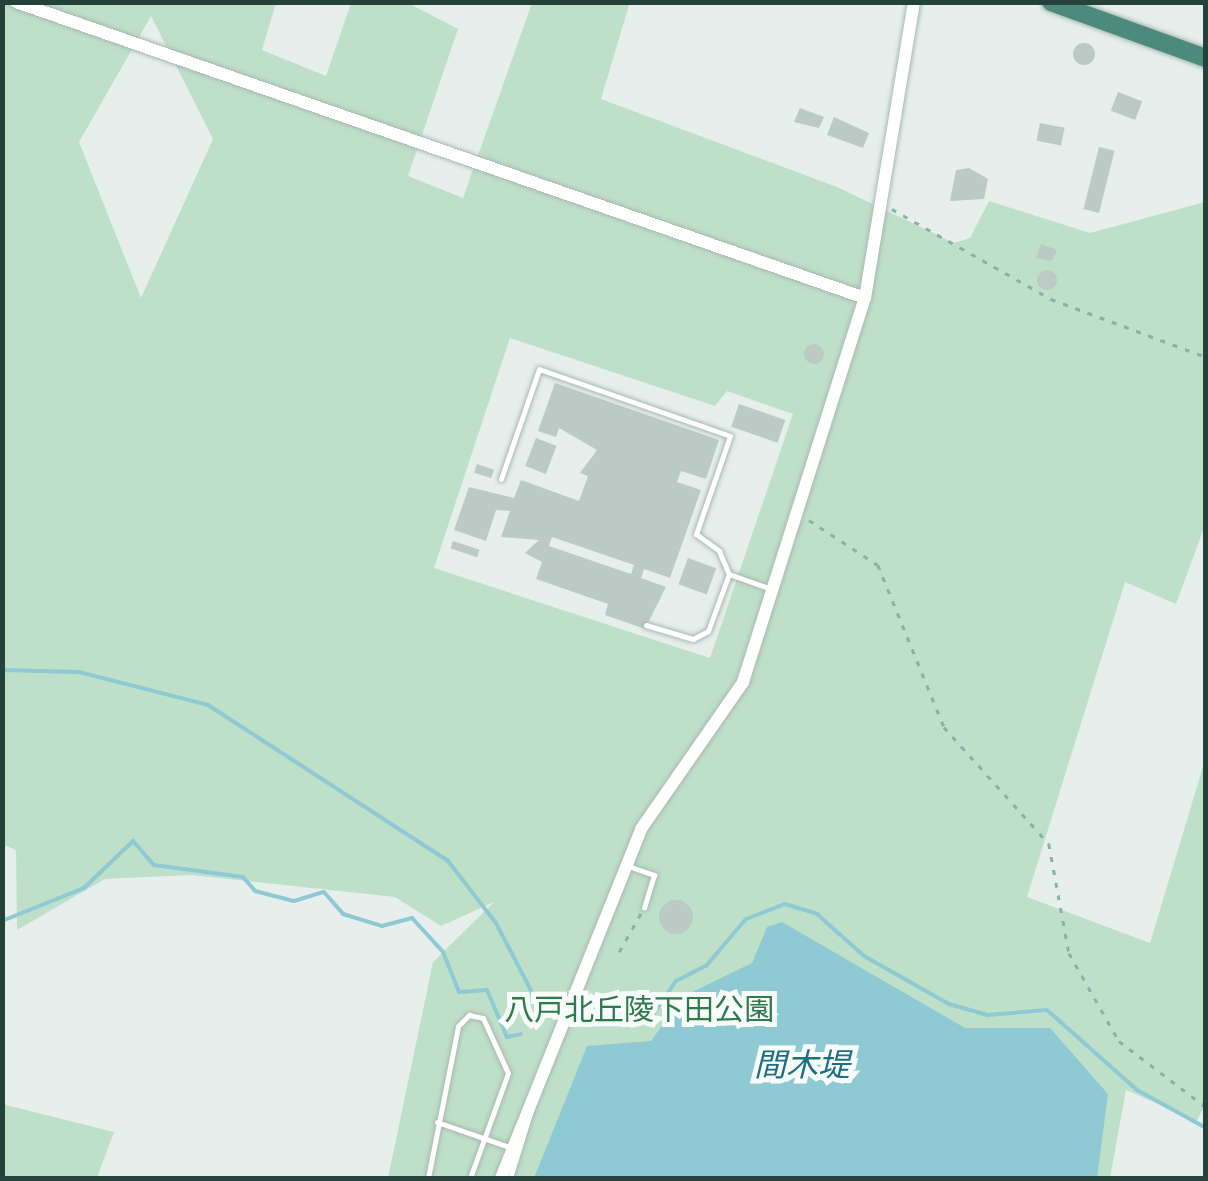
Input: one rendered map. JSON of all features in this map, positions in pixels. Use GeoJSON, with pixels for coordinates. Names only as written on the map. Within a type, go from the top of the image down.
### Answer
{"type":"FeatureCollection","features":[{"type":"Feature","properties":{"kind":"highway"},"geometry":{"type":"LineString","coordinates":[[1051,2],[1206,58]]}},
{"type":"Feature","properties":{"kind":"street"},"geometry":{"type":"LineString","coordinates":[[16,2],[864,298]]}},
{"type":"Feature","properties":{"kind":"street"},"geometry":{"type":"LineString","coordinates":[[501,1178],[625,864],[727,714],[774,590],[864,298],[885,205],[914,2]]}},
{"type":"Feature","properties":{"kind":"lane"},"geometry":{"type":"LineString","coordinates":[[501,479],[538,369],[730,436],[696,534],[719,551],[729,574],[774,590]]}},
{"type":"Feature","properties":{"kind":"lane"},"geometry":{"type":"LineString","coordinates":[[646,626],[702,636],[729,574]]}},
{"type":"Feature","properties":{"kind":"lane"},"geometry":{"type":"LineString","coordinates":[[625,864],[654,875],[644,907]]}},
{"type":"Feature","properties":{"kind":"lane"},"geometry":{"type":"LineString","coordinates":[[428,1178],[458,1026],[477,1016],[508,1073],[470,1178]]}},
{"type":"Feature","properties":{"kind":"lane"},"geometry":{"type":"LineString","coordinates":[[510,1178],[542,1093],[534,1090]]}},
{"type":"Feature","properties":{"kind":"lane"},"geometry":{"type":"LineString","coordinates":[[438,1122],[512,1148]]}},
{"type":"Feature","properties":{"kind":"path"},"geometry":{"type":"LineString","coordinates":[[885,205],[1051,298],[1206,357]]}},
{"type":"Feature","properties":{"kind":"path"},"geometry":{"type":"LineString","coordinates":[[798,516],[878,565],[944,727],[1050,844],[1069,953],[1092,999],[1140,1064],[1206,1107]]}},
{"type":"Feature","properties":{"kind":"path"},"geometry":{"type":"LineString","coordinates":[[619,952],[644,907]]}},
{"type":"Feature","properties":{"kind":"green space","name":"八戸北丘陵下田公園"},"geometry":{"type":"Polygon","coordinates":[[[630,2],[601,99],[837,187],[954,243],[970,238],[989,201],[1090,233],[1205,202],[1205,525],[1176,604],[1125,582],[1027,897],[1150,943],[1205,760],[1206,1102],[1197,1121],[1126,1090],[1110,1178],[388,1178],[433,962],[494,902],[441,926],[395,897],[191,875],[105,879],[17,930],[16,850],[2,844],[2,3],[276,3],[262,50],[326,76],[351,3],[408,3],[458,29],[408,176],[463,198],[532,3],[630,2]],[[151,16],[79,142],[141,298],[213,139],[151,16]],[[510,338],[434,568],[710,658],[793,414],[727,391],[715,406],[510,338]]]}},
{"type":"Feature","properties":{"kind":"green space"},"geometry":{"type":"Polygon","coordinates":[[[2,1104],[114,1132],[97,1178],[3,1178],[2,1104]]]}},
{"type":"Feature","properties":{"kind":"water","name":"間木堤"},"geometry":{"type":"Polygon","coordinates":[[[782,922],[965,1028],[1050,1028],[1108,1094],[1097,1178],[534,1178],[587,1046],[651,1041],[682,997],[752,963],[767,927],[782,922]]]}},
{"type":"Feature","properties":{"kind":"building"},"geometry":{"type":"Polygon","coordinates":[[[1084,43],[1092,46],[1092,62],[1084,65],[1076,62],[1073,54],[1076,46],[1084,43]]]}},
{"type":"Feature","properties":{"kind":"building"},"geometry":{"type":"Polygon","coordinates":[[[1118,92],[1142,101],[1135,120],[1111,111],[1118,92]]]}},
{"type":"Feature","properties":{"kind":"building"},"geometry":{"type":"Polygon","coordinates":[[[800,108],[824,117],[819,128],[794,122],[800,108]]]}},
{"type":"Feature","properties":{"kind":"building"},"geometry":{"type":"Polygon","coordinates":[[[834,117],[869,133],[863,148],[827,135],[834,117]]]}},
{"type":"Feature","properties":{"kind":"building"},"geometry":{"type":"Polygon","coordinates":[[[1040,123],[1065,128],[1061,145],[1037,141],[1040,123]]]}},
{"type":"Feature","properties":{"kind":"building"},"geometry":{"type":"Polygon","coordinates":[[[1099,147],[1115,151],[1099,213],[1084,209],[1099,147]]]}},
{"type":"Feature","properties":{"kind":"building"},"geometry":{"type":"Polygon","coordinates":[[[969,168],[988,179],[984,199],[950,201],[956,170],[969,168]]]}},
{"type":"Feature","properties":{"kind":"building"},"geometry":{"type":"Polygon","coordinates":[[[1041,244],[1057,250],[1052,261],[1036,258],[1041,244]]]}},
{"type":"Feature","properties":{"kind":"building"},"geometry":{"type":"Polygon","coordinates":[[[1043,270],[1051,270],[1057,280],[1051,290],[1043,290],[1037,284],[1037,276],[1043,270]]]}},
{"type":"Feature","properties":{"kind":"building"},"geometry":{"type":"Polygon","coordinates":[[[810,344],[818,344],[824,354],[818,364],[810,364],[804,358],[804,350],[810,344]]]}},
{"type":"Feature","properties":{"kind":"building"},"geometry":{"type":"Polygon","coordinates":[[[555,383],[719,440],[706,479],[681,471],[677,482],[701,490],[670,578],[644,569],[641,578],[666,587],[645,629],[605,615],[608,604],[536,579],[542,562],[525,553],[539,540],[501,537],[510,511],[496,510],[486,541],[454,530],[469,487],[514,498],[521,480],[579,501],[588,476],[580,473],[597,450],[559,428],[556,437],[538,431],[555,383]],[[552,537],[549,546],[631,574],[634,565],[552,537]]]}},
{"type":"Feature","properties":{"kind":"building"},"geometry":{"type":"Polygon","coordinates":[[[739,404],[785,420],[778,443],[731,427],[739,404]]]}},
{"type":"Feature","properties":{"kind":"building"},"geometry":{"type":"Polygon","coordinates":[[[536,438],[557,446],[546,474],[525,466],[536,438]]]}},
{"type":"Feature","properties":{"kind":"building"},"geometry":{"type":"Polygon","coordinates":[[[477,464],[494,470],[491,478],[474,473],[477,464]]]}},
{"type":"Feature","properties":{"kind":"building"},"geometry":{"type":"Polygon","coordinates":[[[453,541],[480,550],[477,557],[451,549],[453,541]]]}},
{"type":"Feature","properties":{"kind":"building"},"geometry":{"type":"Polygon","coordinates":[[[688,558],[716,568],[707,595],[678,584],[688,558]]]}},
{"type":"Feature","properties":{"kind":"building"},"geometry":{"type":"Polygon","coordinates":[[[676,900],[688,905],[693,917],[688,929],[676,934],[664,929],[659,917],[664,905],[676,900]]]}},
{"type":"Feature","properties":{"kind":"waterway"},"geometry":{"type":"LineString","coordinates":[[2,670],[79,672],[208,705],[448,861],[496,923],[537,1002]]}},
{"type":"Feature","properties":{"kind":"waterway"},"geometry":{"type":"LineString","coordinates":[[2,921],[84,888],[133,841],[154,865],[243,877],[255,891],[294,901],[324,892],[343,914],[382,926],[412,918],[443,952],[459,992],[487,990],[507,1037],[521,1034]]}},
{"type":"Feature","properties":{"kind":"waterway"},"geometry":{"type":"LineString","coordinates":[[599,1023],[648,1022],[676,981],[706,966],[746,919],[785,904],[817,914],[864,956],[949,1004],[987,1015],[1047,1010],[1137,1090],[1206,1128]]}}]}
